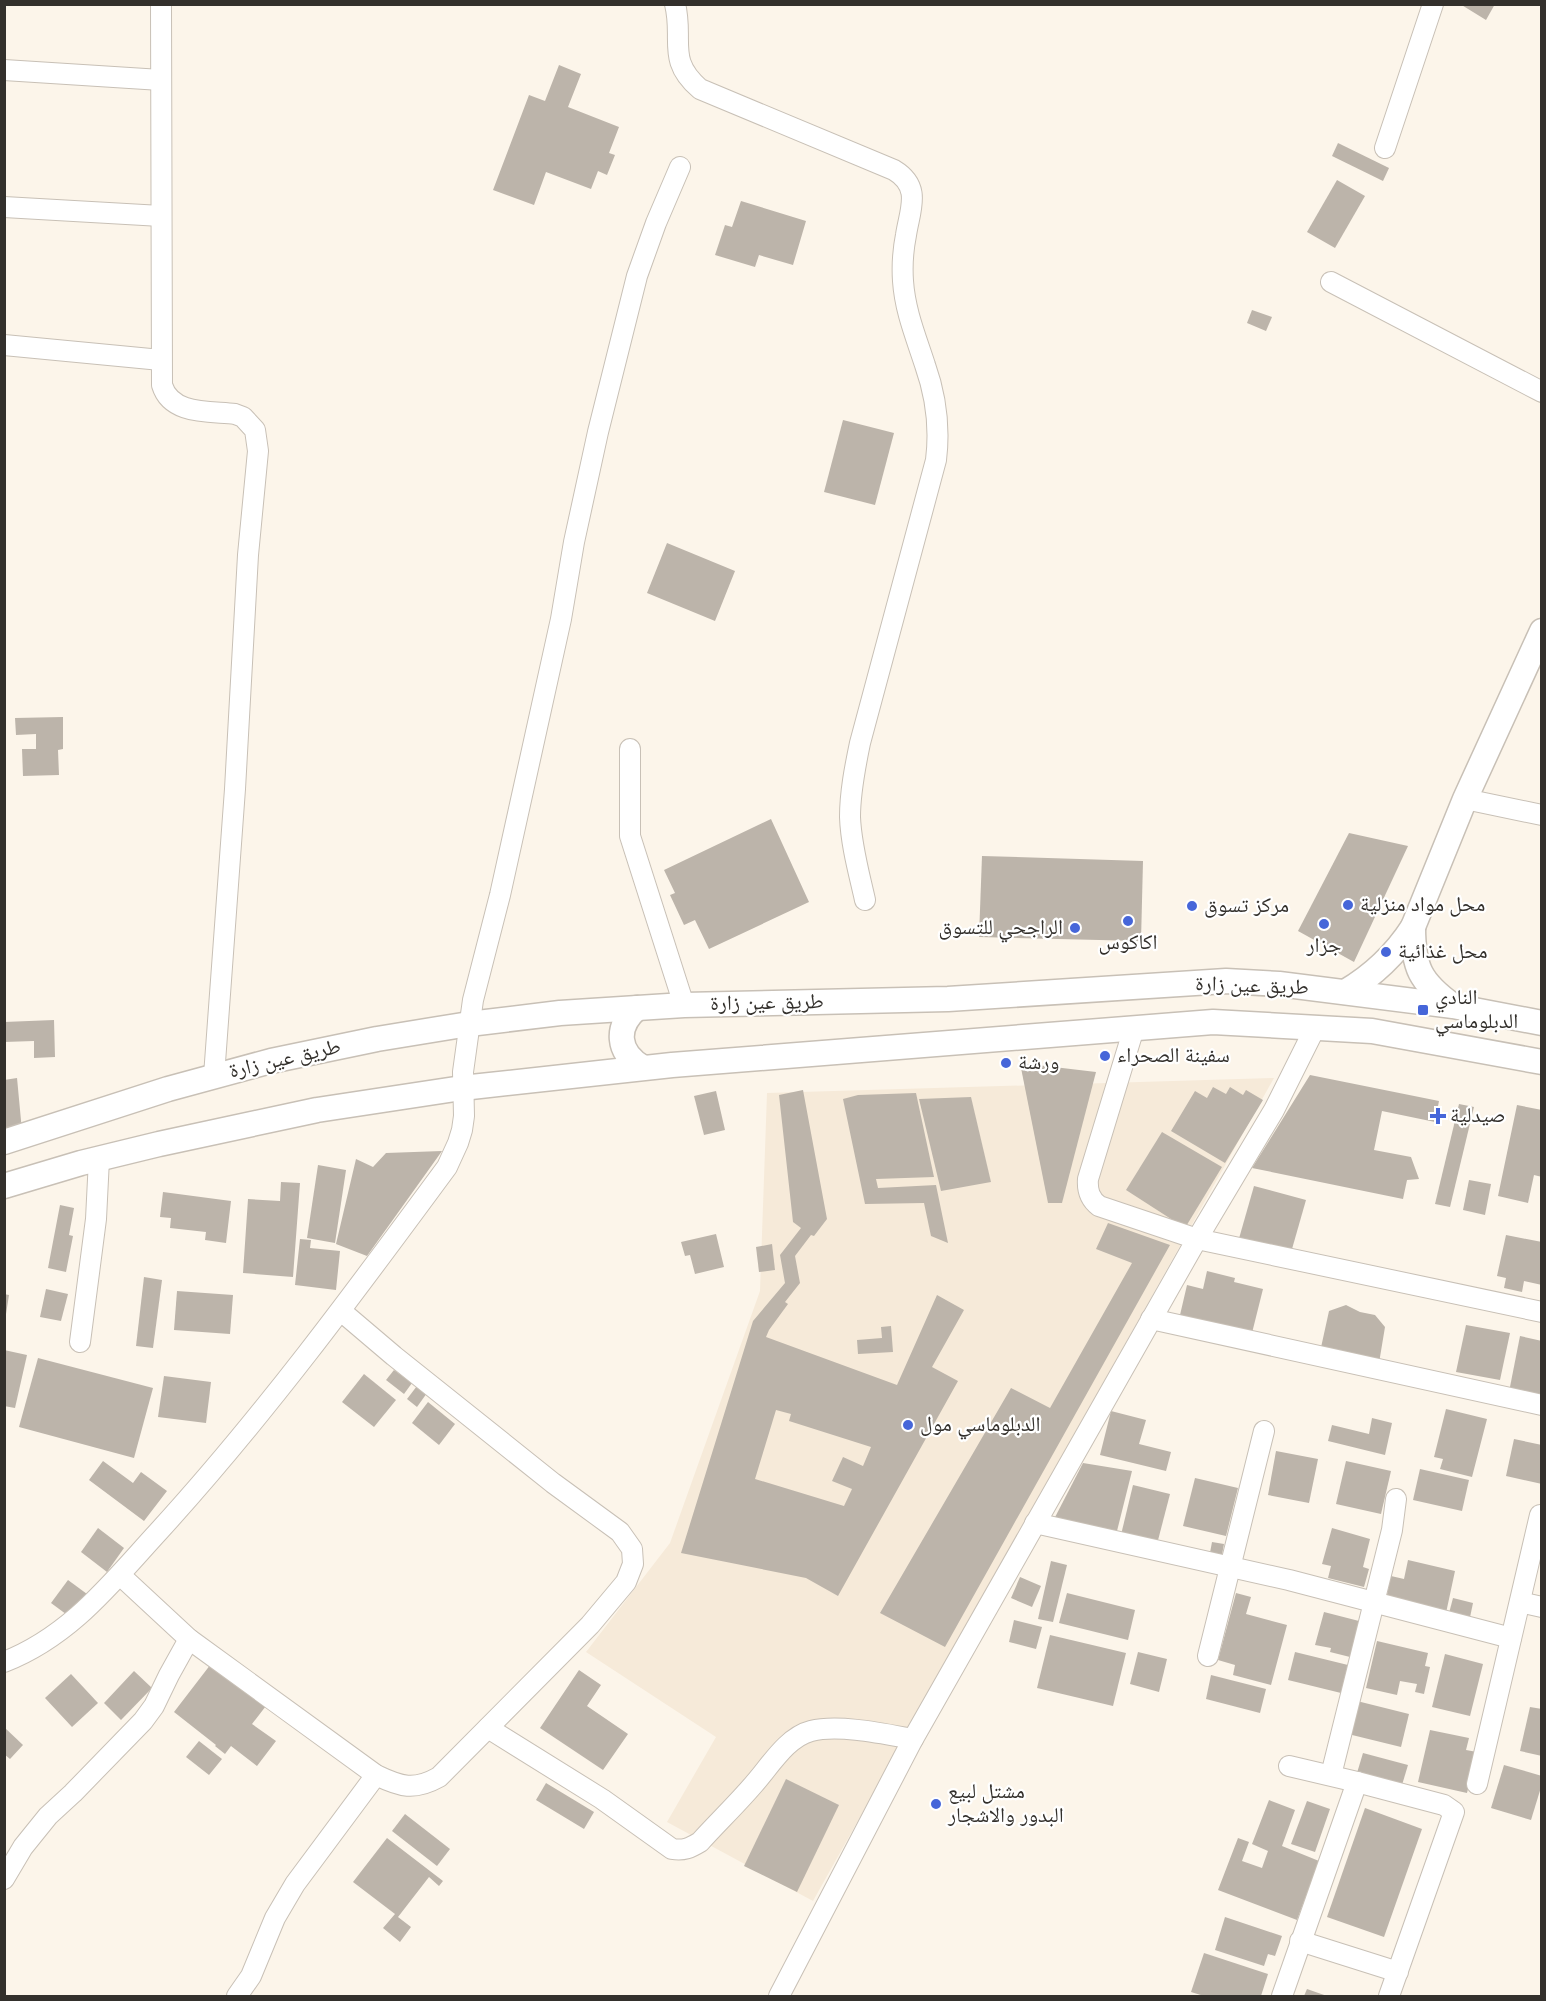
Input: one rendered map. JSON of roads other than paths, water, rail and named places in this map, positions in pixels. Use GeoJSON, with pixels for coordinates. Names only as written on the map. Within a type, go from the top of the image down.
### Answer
{"type":"FeatureCollection","features":[{"type":"Feature","properties":{"kind":"main road"},"geometry":{"type":"LineString","coordinates":[[1345,992],[1377,971],[1403,943],[1413,927],[1465,799],[1542,631]]}},
{"type":"Feature","properties":{"kind":"main road"},"geometry":{"type":"LineString","coordinates":[[1413,927],[1413,951],[1420,973],[1433,992],[1453,1006]]}},
{"type":"Feature","properties":{"kind":"main road","name":"طريق عين زارة"},"geometry":{"type":"LineString","coordinates":[[4,1142],[214,1076],[323,1049],[469,1024],[560,1013],[684,1005],[948,999],[1226,981],[1279,984],[1453,1006],[1542,1023]]}},
{"type":"Feature","properties":{"kind":"main road"},"geometry":{"type":"LineString","coordinates":[[637,1008],[625,1022],[622,1039],[628,1056],[642,1067]]}},
{"type":"Feature","properties":{"kind":"main road","name":"طريق عين زارة"},"geometry":{"type":"LineString","coordinates":[[4,1186],[99,1158],[317,1110],[462,1088],[642,1067],[1213,1022],[1372,1031],[1542,1062]]}},
{"type":"Feature","properties":{"kind":"street"},"geometry":{"type":"LineString","coordinates":[[161,4],[162,385],[172,402],[184,408],[243,417],[255,430],[258,451],[248,555],[235,789],[214,1076]]}},
{"type":"Feature","properties":{"kind":"street"},"geometry":{"type":"LineString","coordinates":[[675,4],[680,63],[691,82],[700,89],[894,170],[906,180],[912,195],[903,257],[903,280],[910,323],[933,394],[938,442],[936,460],[860,743],[850,795],[850,819],[865,900]]}},
{"type":"Feature","properties":{"kind":"street"},"geometry":{"type":"LineString","coordinates":[[1385,148],[1433,4]]}},
{"type":"Feature","properties":{"kind":"street"},"geometry":{"type":"LineString","coordinates":[[4,70],[161,80]]}},
{"type":"Feature","properties":{"kind":"street"},"geometry":{"type":"LineString","coordinates":[[4,1662],[23,1655],[60,1633],[120,1575],[238,1441],[341,1311],[447,1167],[453,1155],[462,1130],[464,1102],[462,1088],[469,1024],[561,619],[574,542],[600,421],[637,276],[680,167]]}},
{"type":"Feature","properties":{"kind":"street"},"geometry":{"type":"LineString","coordinates":[[4,207],[161,216]]}},
{"type":"Feature","properties":{"kind":"street"},"geometry":{"type":"LineString","coordinates":[[1331,282],[1542,392]]}},
{"type":"Feature","properties":{"kind":"street"},"geometry":{"type":"LineString","coordinates":[[4,345],[161,360]]}},
{"type":"Feature","properties":{"kind":"street"},"geometry":{"type":"LineString","coordinates":[[630,749],[630,836],[684,1005]]}},
{"type":"Feature","properties":{"kind":"street"},"geometry":{"type":"LineString","coordinates":[[1465,799],[1542,815]]}},
{"type":"Feature","properties":{"kind":"street"},"geometry":{"type":"LineString","coordinates":[[1134,1028],[1088,1179],[1087,1188],[1094,1202],[1105,1209],[1197,1239],[1542,1312]]}},
{"type":"Feature","properties":{"kind":"street"},"geometry":{"type":"LineString","coordinates":[[779,1996],[913,1739],[1151,1319],[1274,1110],[1316,1028]]}},
{"type":"Feature","properties":{"kind":"street"},"geometry":{"type":"LineString","coordinates":[[80,1342],[96,1219],[99,1158]]}},
{"type":"Feature","properties":{"kind":"street"},"geometry":{"type":"LineString","coordinates":[[120,1575],[189,1639],[376,1776],[395,1785],[411,1787],[426,1785],[439,1777],[590,1625],[626,1582],[633,1564],[632,1549],[620,1532],[553,1483],[341,1311]]}},
{"type":"Feature","properties":{"kind":"street"},"geometry":{"type":"LineString","coordinates":[[1151,1319],[1542,1405]]}},
{"type":"Feature","properties":{"kind":"street"},"geometry":{"type":"LineString","coordinates":[[1208,1656],[1264,1431]]}},
{"type":"Feature","properties":{"kind":"street"},"geometry":{"type":"LineString","coordinates":[[1331,1775],[1392,1530],[1396,1499]]}},
{"type":"Feature","properties":{"kind":"street"},"geometry":{"type":"LineString","coordinates":[[1477,1785],[1540,1515]]}},
{"type":"Feature","properties":{"kind":"street"},"geometry":{"type":"LineString","coordinates":[[1035,1523],[1231,1566],[1511,1638]]}},
{"type":"Feature","properties":{"kind":"street"},"geometry":{"type":"LineString","coordinates":[[1520,1602],[1542,1607]]}},
{"type":"Feature","properties":{"kind":"street"},"geometry":{"type":"LineString","coordinates":[[4,1879],[41,1823],[143,1721],[154,1706],[189,1639]]}},
{"type":"Feature","properties":{"kind":"street"},"geometry":{"type":"LineString","coordinates":[[488,1728],[593,1794],[672,1848],[681,1851],[700,1842],[781,1753],[796,1738],[810,1731],[829,1729],[874,1732],[913,1739]]}},
{"type":"Feature","properties":{"kind":"street"},"geometry":{"type":"LineString","coordinates":[[1289,1766],[1444,1805],[1454,1812],[1389,1996]]}},
{"type":"Feature","properties":{"kind":"street"},"geometry":{"type":"LineString","coordinates":[[237,1996],[252,1976],[275,1918],[295,1884],[376,1776]]}},
{"type":"Feature","properties":{"kind":"street"},"geometry":{"type":"LineString","coordinates":[[1282,1996],[1357,1782]]}},
{"type":"Feature","properties":{"kind":"street"},"geometry":{"type":"LineString","coordinates":[[1300,1941],[1398,1972]]}},
{"type":"Feature","properties":{"kind":"place","name":"محل مواد منزلية"},"geometry":{"type":"Point","coordinates":[1348,905]}},
{"type":"Feature","properties":{"kind":"place","name":"مركز تسوق"},"geometry":{"type":"Point","coordinates":[1192,906]}},
{"type":"Feature","properties":{"kind":"place","name":"اكاكوس"},"geometry":{"type":"Point","coordinates":[1128,921]}},
{"type":"Feature","properties":{"kind":"place","name":"جزار"},"geometry":{"type":"Point","coordinates":[1324,924]}},
{"type":"Feature","properties":{"kind":"place","name":"الراجحي للتسوق"},"geometry":{"type":"Point","coordinates":[1075,928]}},
{"type":"Feature","properties":{"kind":"place","name":"محل غذائية"},"geometry":{"type":"Point","coordinates":[1386,952]}},
{"type":"Feature","properties":{"kind":"place","name":"النادي الدبلوماسي"},"geometry":{"type":"Point","coordinates":[1423,1010]}},
{"type":"Feature","properties":{"kind":"place","name":"سفينة الصحراء"},"geometry":{"type":"Point","coordinates":[1105,1056]}},
{"type":"Feature","properties":{"kind":"place","name":"ورشة"},"geometry":{"type":"Point","coordinates":[1006,1063]}},
{"type":"Feature","properties":{"kind":"place","name":"صيدلية"},"geometry":{"type":"Point","coordinates":[1438,1116]}},
{"type":"Feature","properties":{"kind":"place","name":"الدبلوماسي مول"},"geometry":{"type":"Point","coordinates":[908,1425]}},
{"type":"Feature","properties":{"kind":"place","name":"مشتل لبيع البدور والاشجار"},"geometry":{"type":"Point","coordinates":[936,1804]}}]}
